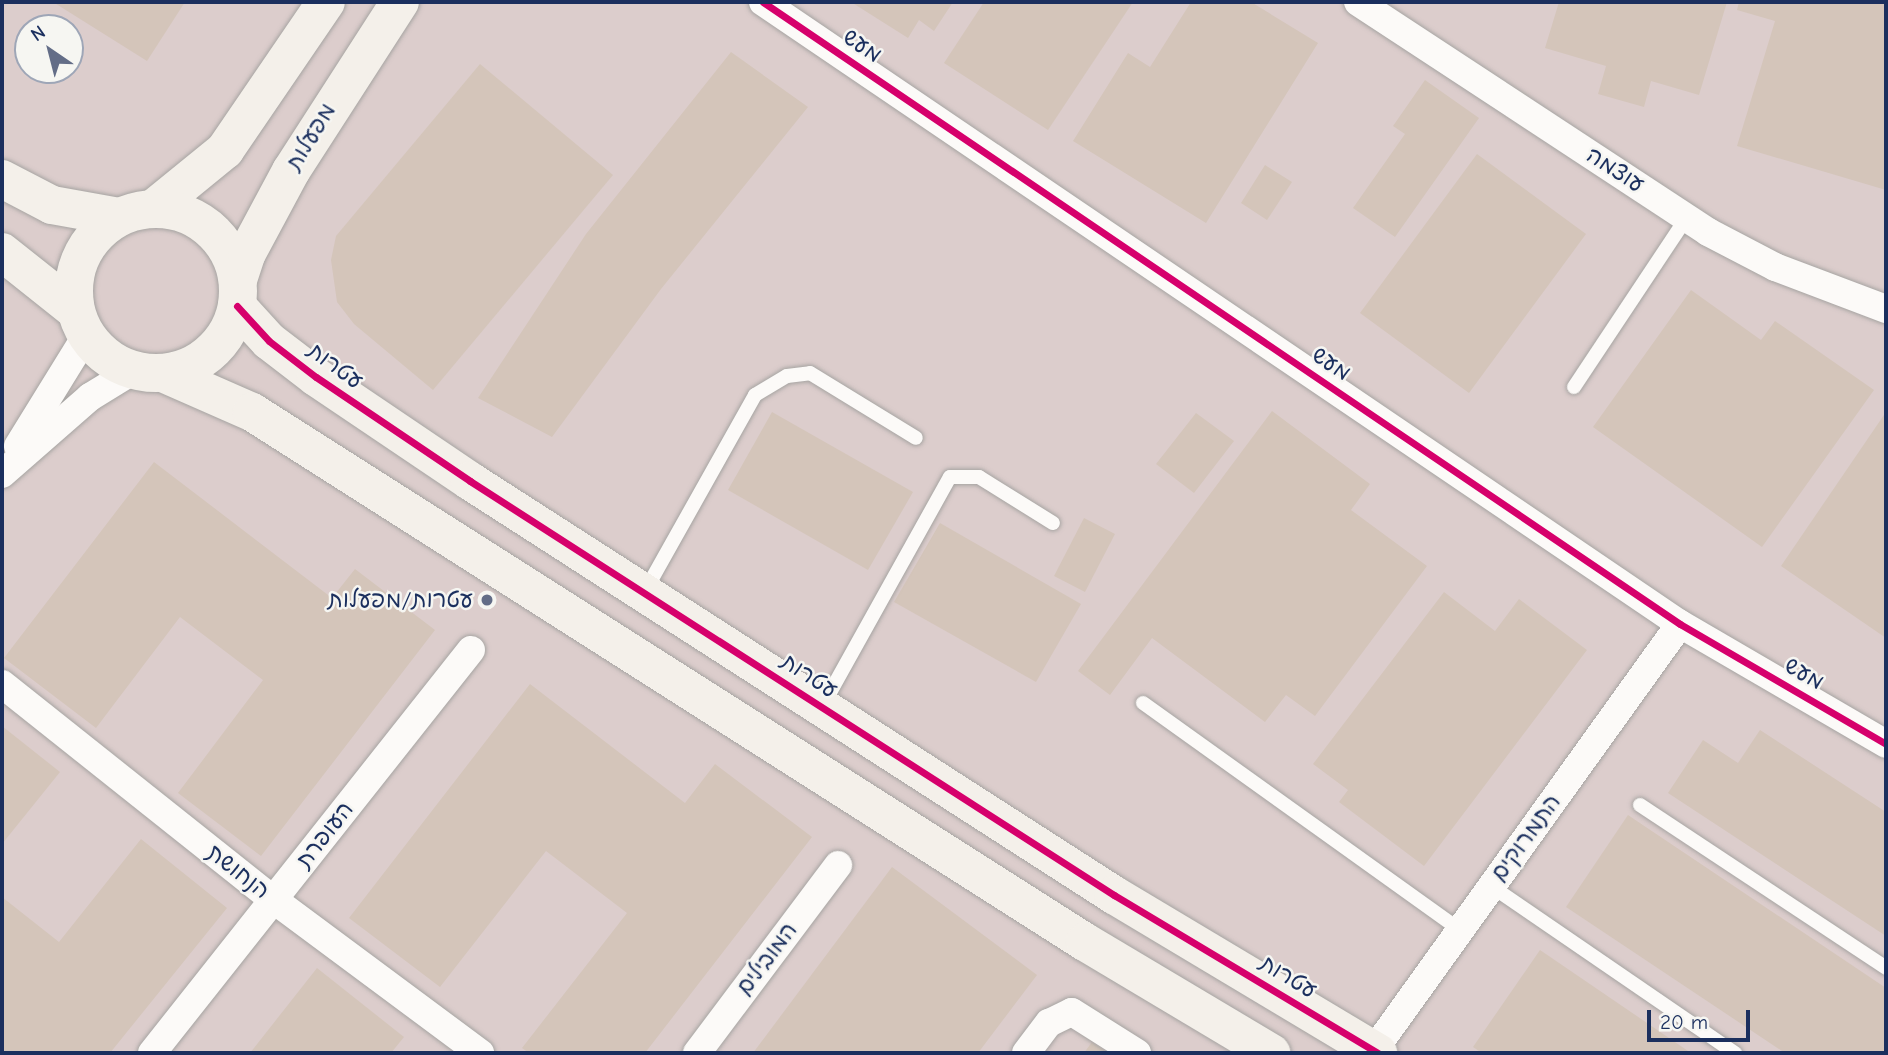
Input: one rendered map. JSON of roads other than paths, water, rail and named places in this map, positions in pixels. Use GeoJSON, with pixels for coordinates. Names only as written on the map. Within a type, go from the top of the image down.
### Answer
{"type":"FeatureCollection","features":[{"type":"Feature","properties":{"kind":"street"},"geometry":{"type":"LineString","coordinates":[[2,472],[81,323],[75,277],[86,246],[225,150],[326,2]]}},
{"type":"Feature","properties":{"kind":"street","name":"מפעלות"},"geometry":{"type":"LineString","coordinates":[[237,293],[247,253],[291,171],[400,2]]}},
{"type":"Feature","properties":{"kind":"street","name":"מעש"},"geometry":{"type":"LineString","coordinates":[[763,2],[1680,624],[1886,744]]}},
{"type":"Feature","properties":{"kind":"street","name":"עוצמה"},"geometry":{"type":"LineString","coordinates":[[1358,2],[1686,217],[1774,267],[1886,309]]}},
{"type":"Feature","properties":{"kind":"street"},"geometry":{"type":"LineString","coordinates":[[2,179],[52,205],[137,213],[178,211],[218,237],[232,257],[237,293],[218,344],[183,368],[148,371],[90,397],[2,472]]}},
{"type":"Feature","properties":{"kind":"street"},"geometry":{"type":"LineString","coordinates":[[2,253],[81,323],[115,363],[148,371],[251,412],[1085,942],[1270,1053]]}},
{"type":"Feature","properties":{"kind":"street","name":"עטרות"},"geometry":{"type":"LineString","coordinates":[[237,293],[269,341],[316,377],[644,593],[1114,895],[1374,1052]]}},
{"type":"Feature","properties":{"kind":"street","name":"התמרוקים"},"geometry":{"type":"LineString","coordinates":[[1374,1052],[1680,624]]}},
{"type":"Feature","properties":{"kind":"street","name":"העופרת"},"geometry":{"type":"LineString","coordinates":[[152,1053],[471,650]]}},
{"type":"Feature","properties":{"kind":"street","name":"הנחושת"},"geometry":{"type":"LineString","coordinates":[[2,684],[274,900],[480,1053]]}},
{"type":"Feature","properties":{"kind":"street","name":"המובילים"},"geometry":{"type":"LineString","coordinates":[[697,1053],[838,865]]}},
{"type":"Feature","properties":{"kind":"street"},"geometry":{"type":"LineString","coordinates":[[1026,1053],[1063,1014],[1082,1015],[1137,1053]]}},
{"type":"Feature","properties":{"kind":"lane"},"geometry":{"type":"LineString","coordinates":[[1574,387],[1686,217]]}},
{"type":"Feature","properties":{"kind":"lane"},"geometry":{"type":"LineString","coordinates":[[644,593],[755,395],[787,376],[810,373],[916,438]]}},
{"type":"Feature","properties":{"kind":"lane"},"geometry":{"type":"LineString","coordinates":[[822,707],[950,477],[979,477],[1053,523]]}},
{"type":"Feature","properties":{"kind":"lane"},"geometry":{"type":"LineString","coordinates":[[1143,703],[1460,930]]}},
{"type":"Feature","properties":{"kind":"lane"},"geometry":{"type":"LineString","coordinates":[[1640,805],[1886,968]]}},
{"type":"Feature","properties":{"kind":"lane"},"geometry":{"type":"LineString","coordinates":[[1492,886],[1735,1053]]}},
{"type":"Feature","properties":{"kind":"place","name":"עטרות/מפעלות"},"geometry":{"type":"Point","coordinates":[487,600]}}]}
